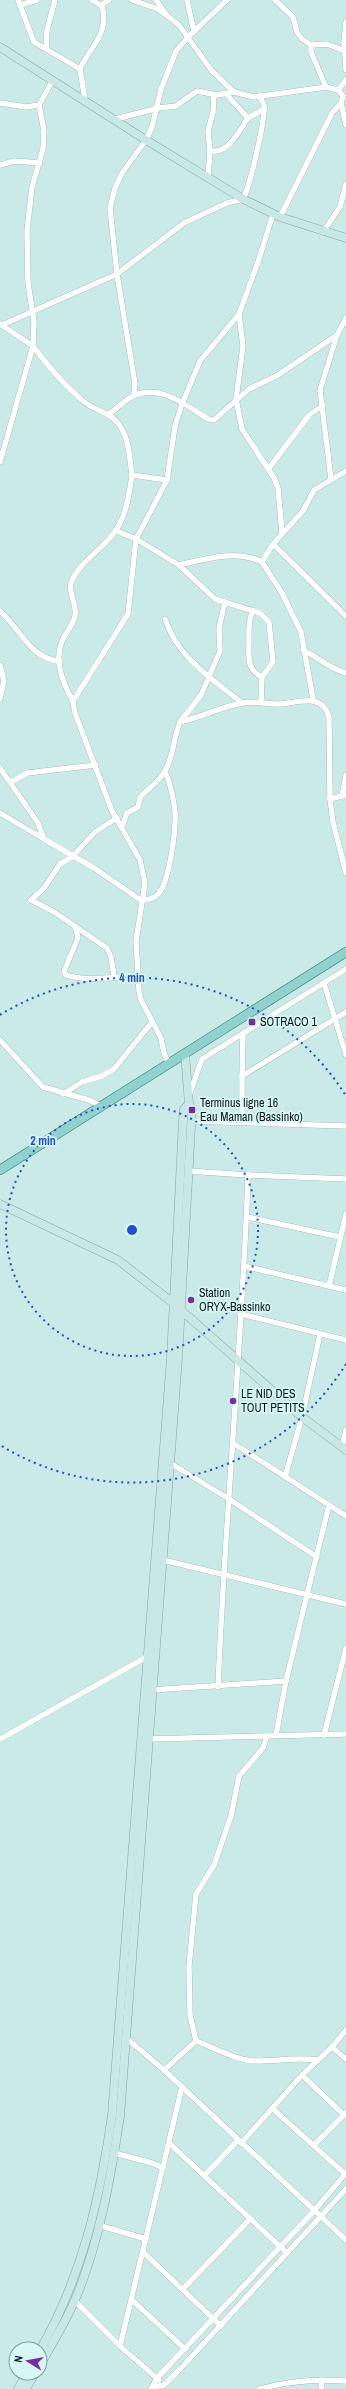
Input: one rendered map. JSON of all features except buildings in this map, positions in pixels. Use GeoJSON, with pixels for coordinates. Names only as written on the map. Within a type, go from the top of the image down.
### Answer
{"type":"FeatureCollection","features":[{"type":"Feature","properties":{"kind":"main road"},"geometry":{"type":"LineString","coordinates":[[0,1170],[103,1107],[346,952]]}},
{"type":"Feature","properties":{"kind":"street"},"geometry":{"type":"LineString","coordinates":[[37,0],[19,2],[34,42],[80,69]]}},
{"type":"Feature","properties":{"kind":"street"},"geometry":{"type":"LineString","coordinates":[[46,49],[47,30],[55,0]]}},
{"type":"Feature","properties":{"kind":"street"},"geometry":{"type":"LineString","coordinates":[[85,100],[80,69],[100,36],[104,13],[101,5],[92,0]]}},
{"type":"Feature","properties":{"kind":"street"},"geometry":{"type":"LineString","coordinates":[[101,5],[109,0]]}},
{"type":"Feature","properties":{"kind":"street"},"geometry":{"type":"LineString","coordinates":[[132,0],[166,14]]}},
{"type":"Feature","properties":{"kind":"street"},"geometry":{"type":"LineString","coordinates":[[72,701],[128,614],[136,539],[167,480],[174,426],[200,361],[238,314],[277,215],[332,113],[345,97],[338,90],[326,87],[254,97],[234,92],[212,71],[188,36],[166,14],[156,0]]}},
{"type":"Feature","properties":{"kind":"street"},"geometry":{"type":"LineString","coordinates":[[186,0],[194,32]]}},
{"type":"Feature","properties":{"kind":"street"},"geometry":{"type":"LineString","coordinates":[[134,395],[135,384],[117,274],[110,208],[115,188],[122,173],[146,140],[158,108],[161,89],[176,51],[188,36],[227,0]]}},
{"type":"Feature","properties":{"kind":"street"},"geometry":{"type":"LineString","coordinates":[[275,0],[293,17],[299,36],[311,44],[327,44],[345,51]]}},
{"type":"Feature","properties":{"kind":"street"},"geometry":{"type":"LineString","coordinates":[[346,22],[346,70]]}},
{"type":"Feature","properties":{"kind":"street"},"geometry":{"type":"LineString","coordinates":[[311,44],[311,52],[326,87]]}},
{"type":"Feature","properties":{"kind":"street"},"geometry":{"type":"LineString","coordinates":[[0,47],[146,140],[243,199],[277,215],[323,232],[346,238]]}},
{"type":"Feature","properties":{"kind":"street"},"geometry":{"type":"LineString","coordinates":[[0,462],[32,346],[32,312],[28,283],[26,231],[32,187],[40,162],[44,140],[39,105],[53,80]]}},
{"type":"Feature","properties":{"kind":"street"},"geometry":{"type":"LineString","coordinates":[[338,90],[346,80]]}},
{"type":"Feature","properties":{"kind":"street"},"geometry":{"type":"LineString","coordinates":[[116,120],[182,103],[197,91],[227,95],[234,92]]}},
{"type":"Feature","properties":{"kind":"street"},"geometry":{"type":"LineString","coordinates":[[208,177],[210,151],[208,131],[213,112],[214,94]]}},
{"type":"Feature","properties":{"kind":"street"},"geometry":{"type":"LineString","coordinates":[[227,95],[248,118]]}},
{"type":"Feature","properties":{"kind":"street"},"geometry":{"type":"LineString","coordinates":[[243,199],[252,179],[264,109],[259,96]]}},
{"type":"Feature","properties":{"kind":"street"},"geometry":{"type":"LineString","coordinates":[[0,103],[26,106],[39,105]]}},
{"type":"Feature","properties":{"kind":"street"},"geometry":{"type":"LineString","coordinates":[[341,103],[346,125]]}},
{"type":"Feature","properties":{"kind":"street"},"geometry":{"type":"LineString","coordinates":[[210,151],[216,152],[228,146],[248,118],[264,109]]}},
{"type":"Feature","properties":{"kind":"street"},"geometry":{"type":"LineString","coordinates":[[0,165],[14,161],[40,162]]}},
{"type":"Feature","properties":{"kind":"street"},"geometry":{"type":"LineString","coordinates":[[323,232],[340,207],[346,184]]}},
{"type":"Feature","properties":{"kind":"street"},"geometry":{"type":"LineString","coordinates":[[1,325],[117,274],[184,223],[227,203],[243,199]]}},
{"type":"Feature","properties":{"kind":"street"},"geometry":{"type":"LineString","coordinates":[[238,314],[243,346],[236,399],[245,436],[269,468],[278,488],[282,533]]}},
{"type":"Feature","properties":{"kind":"street"},"geometry":{"type":"LineString","coordinates":[[330,479],[320,390],[337,335],[346,318]]}},
{"type":"Feature","properties":{"kind":"street"},"geometry":{"type":"LineString","coordinates":[[1,325],[32,346],[56,375],[84,402],[108,415],[120,426],[129,447],[132,475],[128,500],[116,531],[78,571],[71,583],[70,588],[76,607],[75,617],[63,639],[59,651],[59,661],[66,688],[96,765],[103,790],[140,860],[145,883],[136,941],[141,1000],[161,1038],[164,1053],[169,1065]]}},
{"type":"Feature","properties":{"kind":"street"},"geometry":{"type":"LineString","coordinates":[[108,415],[134,395],[160,393],[211,420],[255,385],[278,375],[337,335]]}},
{"type":"Feature","properties":{"kind":"street"},"geometry":{"type":"LineString","coordinates":[[269,468],[310,414],[323,406]]}},
{"type":"Feature","properties":{"kind":"street"},"geometry":{"type":"LineString","coordinates":[[262,562],[273,544],[303,511],[314,490],[330,479],[346,472]]}},
{"type":"Feature","properties":{"kind":"street"},"geometry":{"type":"LineString","coordinates":[[132,475],[167,480]]}},
{"type":"Feature","properties":{"kind":"street"},"geometry":{"type":"LineString","coordinates":[[116,531],[136,539],[179,565],[215,599],[253,610],[260,613],[269,622],[273,662],[262,677],[261,702]]}},
{"type":"Feature","properties":{"kind":"street"},"geometry":{"type":"LineString","coordinates":[[273,544],[346,616]]}},
{"type":"Feature","properties":{"kind":"street"},"geometry":{"type":"LineString","coordinates":[[179,565],[240,555],[252,557],[262,562],[293,613],[301,632],[303,650],[313,699]]}},
{"type":"Feature","properties":{"kind":"street"},"geometry":{"type":"LineString","coordinates":[[122,826],[127,813],[138,807],[141,796],[149,791],[165,772],[171,757],[173,738],[180,722],[201,695],[208,675],[220,651],[220,628],[225,602]]}},
{"type":"Feature","properties":{"kind":"street"},"geometry":{"type":"LineString","coordinates":[[253,610],[248,626],[248,657],[253,670],[262,677]]}},
{"type":"Feature","properties":{"kind":"street"},"geometry":{"type":"LineString","coordinates":[[0,611],[13,623],[32,650],[48,660],[59,661]]}},
{"type":"Feature","properties":{"kind":"street"},"geometry":{"type":"LineString","coordinates":[[165,620],[172,636],[185,655],[242,703]]}},
{"type":"Feature","properties":{"kind":"street"},"geometry":{"type":"LineString","coordinates":[[303,650],[333,668],[346,673]]}},
{"type":"Feature","properties":{"kind":"street"},"geometry":{"type":"LineString","coordinates":[[0,665],[4,681],[0,699]]}},
{"type":"Feature","properties":{"kind":"street"},"geometry":{"type":"LineString","coordinates":[[180,722],[242,703],[261,702],[277,704],[313,699],[324,706],[329,717],[330,798],[333,822],[346,873]]}},
{"type":"Feature","properties":{"kind":"street"},"geometry":{"type":"LineString","coordinates":[[11,782],[27,773],[96,765]]}},
{"type":"Feature","properties":{"kind":"street"},"geometry":{"type":"LineString","coordinates":[[0,768],[38,823],[44,839]]}},
{"type":"Feature","properties":{"kind":"street"},"geometry":{"type":"LineString","coordinates":[[142,901],[152,898],[160,892],[169,864],[175,812],[172,794],[165,772]]}},
{"type":"Feature","properties":{"kind":"street"},"geometry":{"type":"LineString","coordinates":[[330,798],[344,796],[346,775]]}},
{"type":"Feature","properties":{"kind":"street"},"geometry":{"type":"LineString","coordinates":[[0,813],[72,857],[94,868],[142,901]]}},
{"type":"Feature","properties":{"kind":"street"},"geometry":{"type":"LineString","coordinates":[[114,976],[109,950],[54,912],[31,900],[44,888],[60,864],[72,857],[95,832],[117,818]]}},
{"type":"Feature","properties":{"kind":"street"},"geometry":{"type":"LineString","coordinates":[[76,928],[78,938],[64,971],[65,974],[83,979],[114,976],[138,977]]}},
{"type":"Feature","properties":{"kind":"street"},"geometry":{"type":"LineString","coordinates":[[48,2350],[75,2300],[108,2190],[114,2153],[146,1656],[170,1366],[184,1109],[202,1059],[346,969]]}},
{"type":"Feature","properties":{"kind":"street"},"geometry":{"type":"LineString","coordinates":[[324,983],[346,1055]]}},
{"type":"Feature","properties":{"kind":"street"},"geometry":{"type":"LineString","coordinates":[[242,1076],[346,1012]]}},
{"type":"Feature","properties":{"kind":"street"},"geometry":{"type":"LineString","coordinates":[[63,1094],[82,1082],[102,1076],[114,1068],[152,1022]]}},
{"type":"Feature","properties":{"kind":"street"},"geometry":{"type":"LineString","coordinates":[[242,1122],[243,1033]]}},
{"type":"Feature","properties":{"kind":"street"},"geometry":{"type":"LineString","coordinates":[[0,1040],[43,1088],[89,1100],[103,1107]]}},
{"type":"Feature","properties":{"kind":"street"},"geometry":{"type":"LineString","coordinates":[[45,2341],[56,2322],[75,2279],[100,2190],[112,2115],[122,2037],[170,1463],[180,1309],[192,1109],[188,1101],[185,1054]]}},
{"type":"Feature","properties":{"kind":"street"},"geometry":{"type":"LineString","coordinates":[[191,1121],[346,1126]]}},
{"type":"Feature","properties":{"kind":"street"},"geometry":{"type":"LineString","coordinates":[[188,1171],[346,1179]]}},
{"type":"Feature","properties":{"kind":"street"},"geometry":{"type":"LineString","coordinates":[[218,1687],[223,1575],[233,1443],[247,1217],[248,1175]]}},
{"type":"Feature","properties":{"kind":"street"},"geometry":{"type":"LineString","coordinates":[[0,1204],[118,1260],[173,1303],[302,1417],[344,1448]]}},
{"type":"Feature","properties":{"kind":"street"},"geometry":{"type":"LineString","coordinates":[[329,1286],[346,1214]]}},
{"type":"Feature","properties":{"kind":"street"},"geometry":{"type":"LineString","coordinates":[[247,1217],[340,1237]]}},
{"type":"Feature","properties":{"kind":"street"},"geometry":{"type":"LineString","coordinates":[[244,1266],[346,1290]]}},
{"type":"Feature","properties":{"kind":"street"},"geometry":{"type":"LineString","coordinates":[[241,1314],[346,1340]]}},
{"type":"Feature","properties":{"kind":"street"},"geometry":{"type":"LineString","coordinates":[[285,1477],[302,1417],[320,1334]]}},
{"type":"Feature","properties":{"kind":"street"},"geometry":{"type":"LineString","coordinates":[[344,1448],[346,1430]]}},
{"type":"Feature","properties":{"kind":"street"},"geometry":{"type":"LineString","coordinates":[[233,1443],[346,1516]]}},
{"type":"Feature","properties":{"kind":"street"},"geometry":{"type":"LineString","coordinates":[[170,1463],[229,1499],[317,1557]]}},
{"type":"Feature","properties":{"kind":"street"},"geometry":{"type":"LineString","coordinates":[[276,1735],[286,1680],[329,1505]]}},
{"type":"Feature","properties":{"kind":"street"},"geometry":{"type":"LineString","coordinates":[[162,1560],[346,1604]]}},
{"type":"Feature","properties":{"kind":"street"},"geometry":{"type":"LineString","coordinates":[[324,1735],[346,1648]]}},
{"type":"Feature","properties":{"kind":"street"},"geometry":{"type":"LineString","coordinates":[[0,1739],[154,1652]]}},
{"type":"Feature","properties":{"kind":"street"},"geometry":{"type":"LineString","coordinates":[[151,1690],[218,1687],[286,1680]]}},
{"type":"Feature","properties":{"kind":"street"},"geometry":{"type":"LineString","coordinates":[[148,1739],[346,1734]]}},
{"type":"Feature","properties":{"kind":"street"},"geometry":{"type":"LineString","coordinates":[[196,2041],[190,2016],[189,1966],[196,1894],[214,1865],[231,1816],[239,1776],[263,1748],[267,1736]]}},
{"type":"Feature","properties":{"kind":"street"},"geometry":{"type":"LineString","coordinates":[[204,2176],[240,2142],[302,2075],[332,2047],[346,2030]]}},
{"type":"Feature","properties":{"kind":"street"},"geometry":{"type":"LineString","coordinates":[[122,2037],[164,2070],[346,2240]]}},
{"type":"Feature","properties":{"kind":"street"},"geometry":{"type":"LineString","coordinates":[[164,2070],[196,2041]]}},
{"type":"Feature","properties":{"kind":"street"},"geometry":{"type":"LineString","coordinates":[[196,2041],[242,2059],[255,2061],[297,2057],[318,2060]]}},
{"type":"Feature","properties":{"kind":"street"},"geometry":{"type":"LineString","coordinates":[[332,2047],[346,2059]]}},
{"type":"Feature","properties":{"kind":"street"},"geometry":{"type":"LineString","coordinates":[[302,2075],[345,2114],[314,2145]]}},
{"type":"Feature","properties":{"kind":"street"},"geometry":{"type":"LineString","coordinates":[[120,2346],[182,2087]]}},
{"type":"Feature","properties":{"kind":"street"},"geometry":{"type":"LineString","coordinates":[[152,2388],[157,2378],[281,2247],[346,2174],[272,2108]]}},
{"type":"Feature","properties":{"kind":"street"},"geometry":{"type":"LineString","coordinates":[[169,2143],[287,2253]]}},
{"type":"Feature","properties":{"kind":"street"},"geometry":{"type":"LineString","coordinates":[[114,2153],[145,2160],[163,2168]]}},
{"type":"Feature","properties":{"kind":"street"},"geometry":{"type":"LineString","coordinates":[[152,2388],[164,2385],[221,2326],[346,2189]]}},
{"type":"Feature","properties":{"kind":"street"},"geometry":{"type":"LineString","coordinates":[[183,2289],[250,2219]]}},
{"type":"Feature","properties":{"kind":"street"},"geometry":{"type":"LineString","coordinates":[[98,2225],[146,2239]]}},
{"type":"Feature","properties":{"kind":"street"},"geometry":{"type":"LineString","coordinates":[[143,2252],[221,2326]]}},
{"type":"Feature","properties":{"kind":"street"},"geometry":{"type":"LineString","coordinates":[[75,2300],[120,2346],[164,2385]]}},
{"type":"Feature","properties":{"kind":"street"},"geometry":{"type":"LineString","coordinates":[[132,2300],[185,2349]]}},
{"type":"Feature","properties":{"kind":"street"},"geometry":{"type":"LineString","coordinates":[[321,2389],[322,2380]]}},
{"type":"Feature","properties":{"kind":"street"},"geometry":{"type":"LineString","coordinates":[[260,2389],[274,2385],[322,2380],[346,2382]]}},
{"type":"Feature","properties":{"kind":"place","name":"SOTRACO 1"},"geometry":{"type":"Point","coordinates":[252,1022]}},
{"type":"Feature","properties":{"kind":"place","name":"Terminus ligne 16 Eau Maman (Bassinko)"},"geometry":{"type":"Point","coordinates":[192,1110]}},
{"type":"Feature","properties":{"kind":"place","name":"Station ORYX-Bassinko"},"geometry":{"type":"Point","coordinates":[191,1300]}},
{"type":"Feature","properties":{"kind":"place","name":"LE NID DES TOUT PETITS"},"geometry":{"type":"Point","coordinates":[233,1401]}}]}
